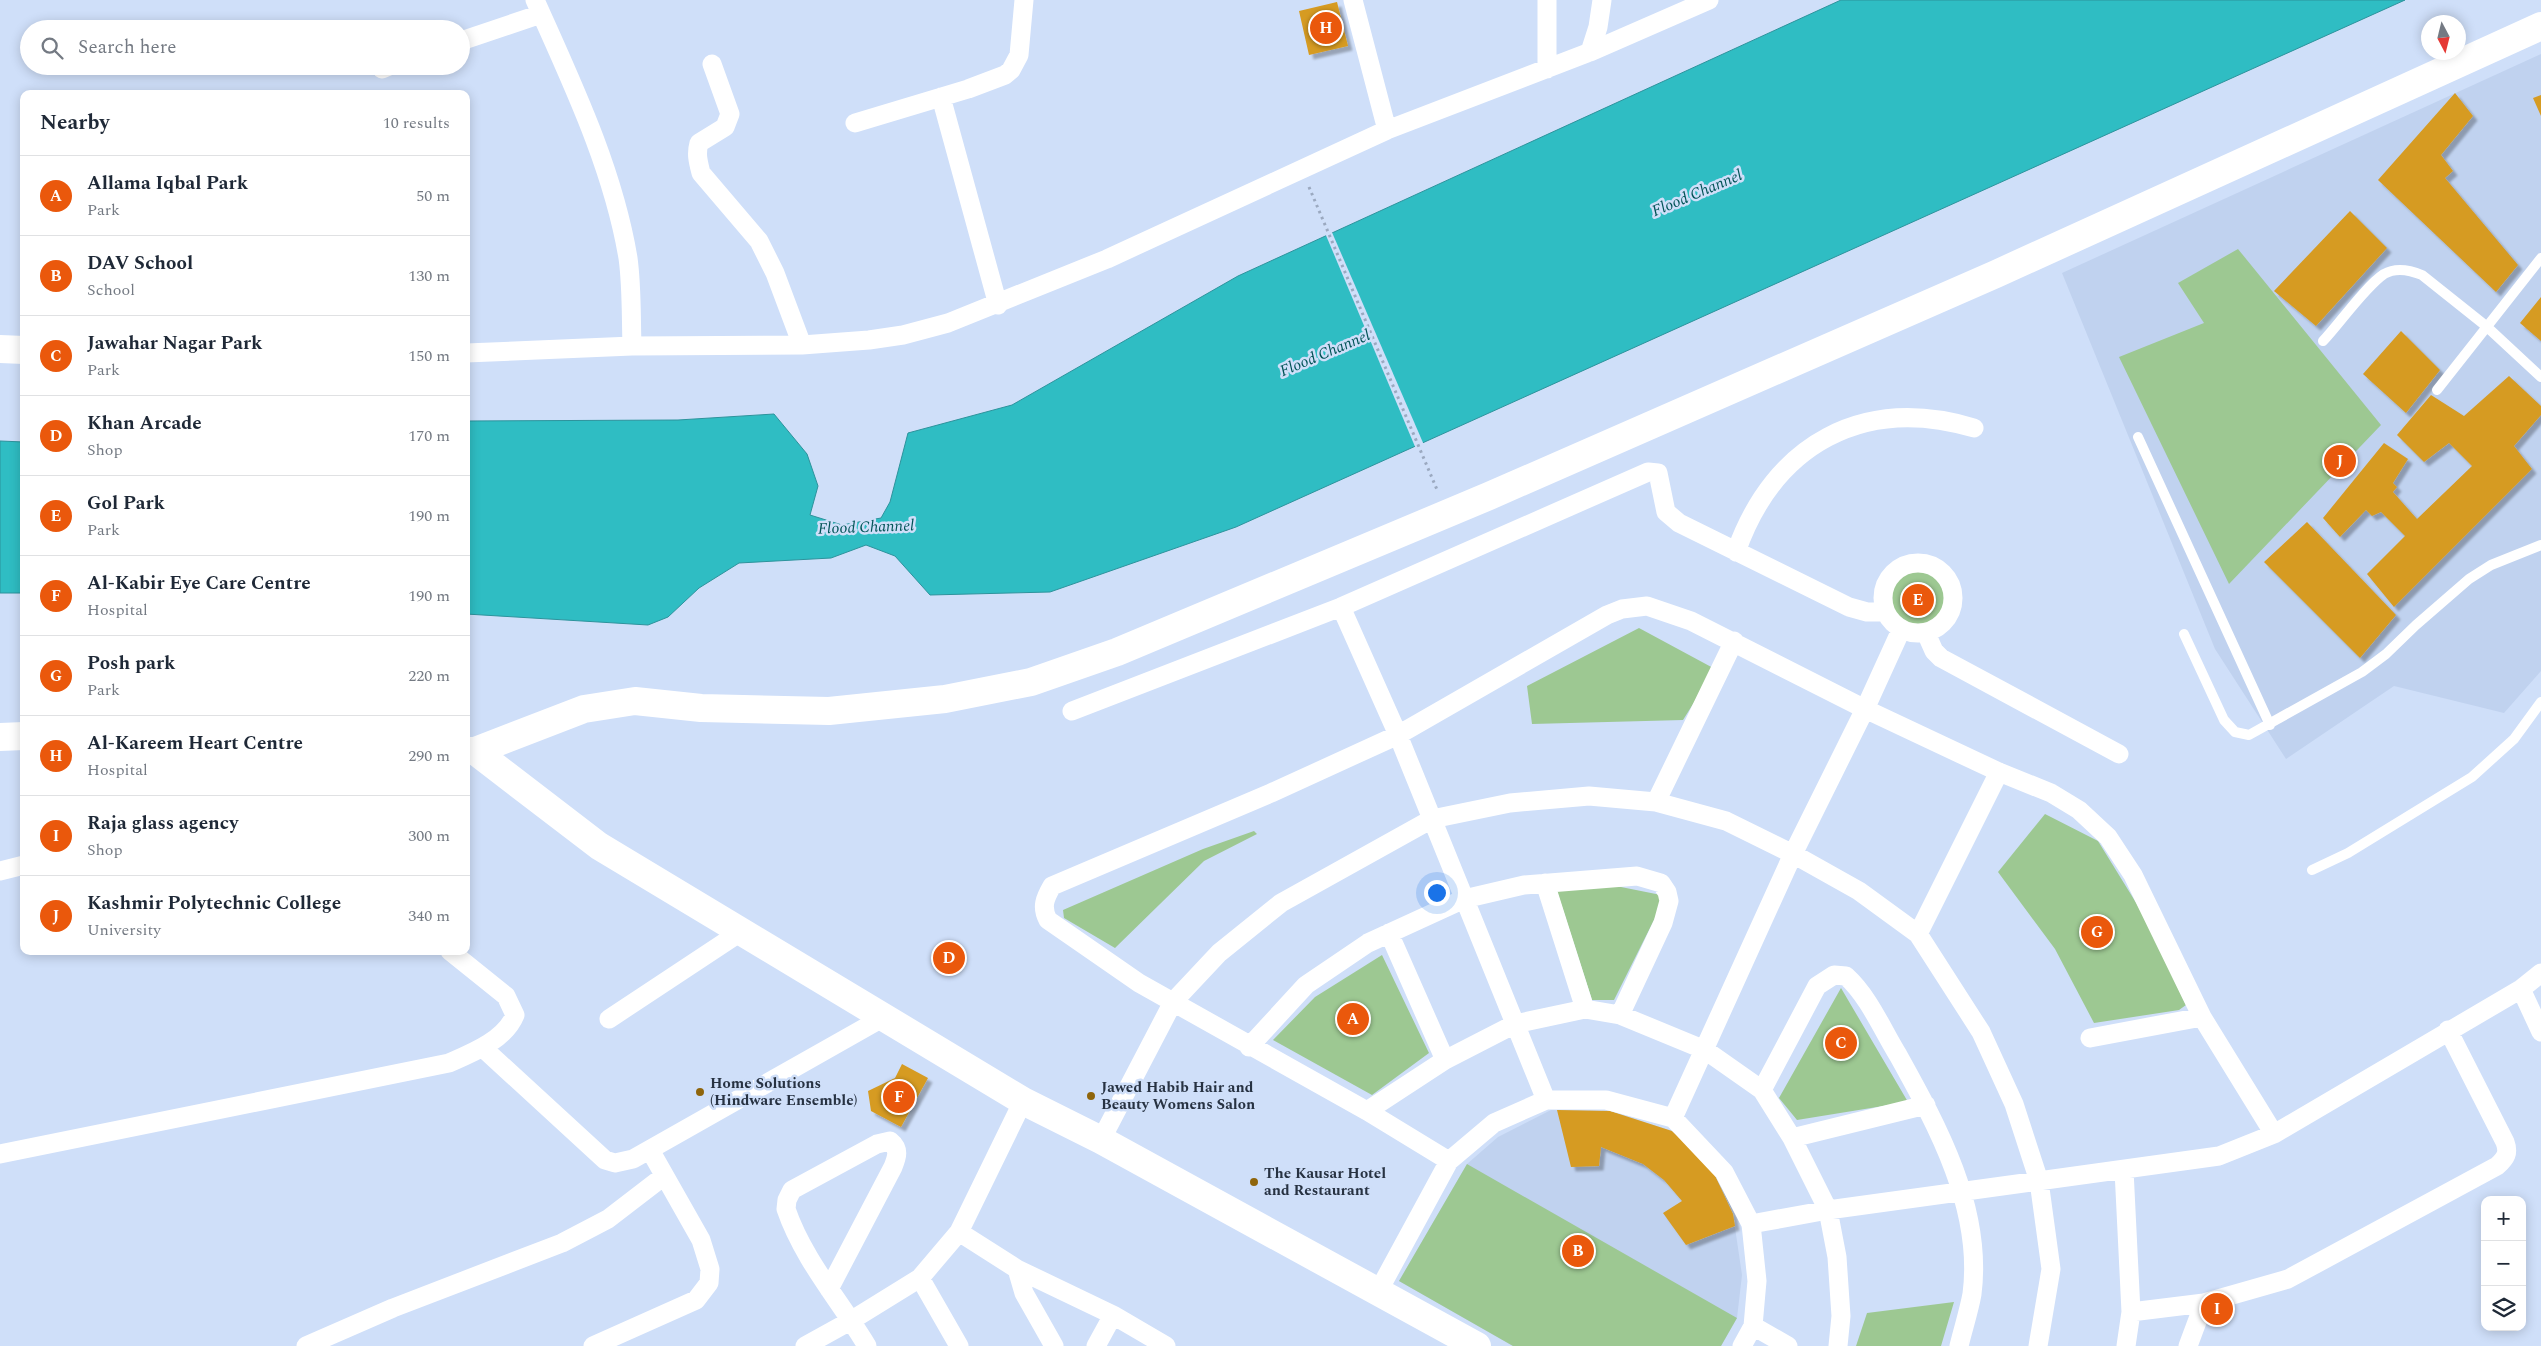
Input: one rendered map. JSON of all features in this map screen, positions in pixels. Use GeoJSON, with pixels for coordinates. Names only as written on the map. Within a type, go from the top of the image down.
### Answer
{"type":"FeatureCollection","features":[{"type":"Feature","properties":{"kind":"main road"},"geometry":{"type":"LineString","coordinates":[[471,751],[584,709],[635,701],[701,708],[829,712],[945,699],[1032,682],[1126,648],[1489,496],[1996,274],[2541,26]]}},
{"type":"Feature","properties":{"kind":"main road"},"geometry":{"type":"LineString","coordinates":[[0,348],[20,350]]}},
{"type":"Feature","properties":{"kind":"main road"},"geometry":{"type":"LineString","coordinates":[[0,737],[20,736]]}},
{"type":"Feature","properties":{"kind":"main road"},"geometry":{"type":"LineString","coordinates":[[471,751],[599,846],[1023,1102],[1101,1140],[1379,1290],[1462,1342]]}},
{"type":"Feature","properties":{"kind":"street"},"geometry":{"type":"LineString","coordinates":[[855,122],[941,97],[1005,75],[1011,70],[1021,44],[1024,0]]}},
{"type":"Feature","properties":{"kind":"street"},"geometry":{"type":"LineString","coordinates":[[1353,0],[1387,130]]}},
{"type":"Feature","properties":{"kind":"street"},"geometry":{"type":"LineString","coordinates":[[1547,0],[1547,69]]}},
{"type":"Feature","properties":{"kind":"street"},"geometry":{"type":"LineString","coordinates":[[1590,52],[1598,27],[1602,0]]}},
{"type":"Feature","properties":{"kind":"street"},"geometry":{"type":"LineString","coordinates":[[470,353],[632,346],[802,345],[869,340],[903,335],[948,323],[998,305],[1107,259],[1387,130],[1590,52],[1709,0]]}},
{"type":"Feature","properties":{"kind":"street"},"geometry":{"type":"LineString","coordinates":[[470,37],[538,7],[583,108],[614,201],[628,258],[632,346]]}},
{"type":"Feature","properties":{"kind":"street"},"geometry":{"type":"LineString","coordinates":[[712,64],[730,114],[725,127],[699,143],[696,156],[701,172],[759,241],[775,273],[802,345]]}},
{"type":"Feature","properties":{"kind":"street"},"geometry":{"type":"LineString","coordinates":[[941,97],[998,305]]}},
{"type":"Feature","properties":{"kind":"street"},"geometry":{"type":"LineString","coordinates":[[1736,552],[1747,522],[1770,485],[1800,455],[1818,442],[1858,425],[1905,417],[1952,422],[1974,428]]}},
{"type":"Feature","properties":{"kind":"street"},"geometry":{"type":"LineString","coordinates":[[1072,712],[1341,607],[1648,472],[1658,473],[1663,506],[1670,518],[1849,607],[1867,612],[1885,612]]}},
{"type":"Feature","properties":{"kind":"street"},"geometry":{"type":"LineString","coordinates":[[1922,563],[1933,567],[1943,574],[1950,584],[1953,596],[1952,608],[1946,619],[1937,628],[1926,632],[1913,633],[1901,630],[1891,622],[1885,612],[1882,600],[1884,588],[1889,577],[1898,569],[1909,564],[1922,563]]}},
{"type":"Feature","properties":{"kind":"street"},"geometry":{"type":"LineString","coordinates":[[1449,1161],[1367,1111],[1249,1047],[1139,983],[1048,920],[1044,905],[1052,886],[1271,793],[1398,735],[1585,626],[1622,609],[1647,606],[1691,621],[1865,709],[1999,772],[2050,793],[2079,810],[2108,837],[2133,875],[2202,1017],[2274,1134]]}},
{"type":"Feature","properties":{"kind":"street"},"geometry":{"type":"LineString","coordinates":[[1341,607],[1398,735],[1546,1100]]}},
{"type":"Feature","properties":{"kind":"street"},"geometry":{"type":"LineString","coordinates":[[1673,1118],[1793,854],[1865,709],[1901,630]]}},
{"type":"Feature","properties":{"kind":"street"},"geometry":{"type":"LineString","coordinates":[[1926,632],[1934,651],[1941,658],[2119,754]]}},
{"type":"Feature","properties":{"kind":"street"},"geometry":{"type":"LineString","coordinates":[[1656,802],[1734,642]]}},
{"type":"Feature","properties":{"kind":"street"},"geometry":{"type":"LineString","coordinates":[[1918,934],[1999,772]]}},
{"type":"Feature","properties":{"kind":"street"},"geometry":{"type":"LineString","coordinates":[[1101,1140],[1173,1002],[1219,952],[1281,903],[1432,819],[1510,803],[1589,796],[1656,802],[1726,821],[1793,854],[1859,891],[1918,934],[1982,1032],[2014,1104],[2039,1181],[2051,1268],[2038,1346]]}},
{"type":"Feature","properties":{"kind":"street"},"geometry":{"type":"LineString","coordinates":[[0,871],[20,866]]}},
{"type":"Feature","properties":{"kind":"street"},"geometry":{"type":"LineString","coordinates":[[1249,1047],[1306,985],[1368,942],[1464,899],[1524,885],[1637,876],[1661,883],[1667,892],[1669,901],[1662,923],[1620,1015]]}},
{"type":"Feature","properties":{"kind":"street"},"geometry":{"type":"LineString","coordinates":[[1545,883],[1585,1009]]}},
{"type":"Feature","properties":{"kind":"street"},"geometry":{"type":"LineString","coordinates":[[609,1019],[742,931]]}},
{"type":"Feature","properties":{"kind":"street"},"geometry":{"type":"LineString","coordinates":[[1388,933],[1445,1060]]}},
{"type":"Feature","properties":{"kind":"street"},"geometry":{"type":"LineString","coordinates":[[0,1154],[450,1063],[484,1048],[511,1024],[515,1016],[514,1009],[506,996],[455,955]]}},
{"type":"Feature","properties":{"kind":"street"},"geometry":{"type":"LineString","coordinates":[[1751,1224],[1828,1210],[1964,1193],[2219,1156],[2274,1134],[2520,989],[2541,973]]}},
{"type":"Feature","properties":{"kind":"street"},"geometry":{"type":"LineString","coordinates":[[1762,1090],[1817,986],[1830,977],[1843,974],[1855,984],[1926,1105],[1964,1193],[1972,1251],[1972,1294],[1959,1346]]}},
{"type":"Feature","properties":{"kind":"street"},"geometry":{"type":"LineString","coordinates":[[2520,989],[2541,1032]]}},
{"type":"Feature","properties":{"kind":"street"},"geometry":{"type":"LineString","coordinates":[[1367,1111],[1445,1060],[1515,1024],[1585,1009],[1620,1015],[1705,1050],[1762,1090],[1792,1138],[1828,1210],[1837,1257],[1841,1316],[1838,1346]]}},
{"type":"Feature","properties":{"kind":"street"},"geometry":{"type":"LineString","coordinates":[[484,1048],[605,1160],[615,1163],[624,1162],[650,1150],[884,1017]]}},
{"type":"Feature","properties":{"kind":"street"},"geometry":{"type":"LineString","coordinates":[[2090,1038],[2202,1017]]}},
{"type":"Feature","properties":{"kind":"street"},"geometry":{"type":"LineString","coordinates":[[2132,1312],[2204,1303],[2288,1279],[2497,1166],[2505,1158],[2508,1151],[2501,1132],[2448,1030]]}},
{"type":"Feature","properties":{"kind":"street"},"geometry":{"type":"LineString","coordinates":[[1379,1290],[1449,1161],[1494,1123],[1546,1100],[1606,1100],[1673,1118],[1724,1172],[1751,1224],[1757,1281],[1753,1326],[1742,1346]]}},
{"type":"Feature","properties":{"kind":"street"},"geometry":{"type":"LineString","coordinates":[[805,1346],[852,1320],[920,1278],[959,1232],[1023,1102]]}},
{"type":"Feature","properties":{"kind":"street"},"geometry":{"type":"LineString","coordinates":[[1792,1138],[1926,1105]]}},
{"type":"Feature","properties":{"kind":"street"},"geometry":{"type":"LineString","coordinates":[[829,1289],[893,1167],[898,1154],[896,1147],[890,1141],[877,1144],[792,1190],[787,1200],[786,1208],[789,1219],[829,1289],[852,1320],[867,1346]]}},
{"type":"Feature","properties":{"kind":"street"},"geometry":{"type":"LineString","coordinates":[[593,1346],[696,1300],[709,1283],[710,1269],[701,1240],[650,1150]]}},
{"type":"Feature","properties":{"kind":"street"},"geometry":{"type":"LineString","coordinates":[[2124,1170],[2132,1312],[2126,1346]]}},
{"type":"Feature","properties":{"kind":"street"},"geometry":{"type":"LineString","coordinates":[[306,1346],[393,1308],[562,1243],[608,1219],[664,1176]]}},
{"type":"Feature","properties":{"kind":"street"},"geometry":{"type":"LineString","coordinates":[[959,1232],[1017,1269],[1113,1315],[1166,1346]]}},
{"type":"Feature","properties":{"kind":"street"},"geometry":{"type":"LineString","coordinates":[[1017,1269],[1024,1293],[1054,1346]]}},
{"type":"Feature","properties":{"kind":"street"},"geometry":{"type":"LineString","coordinates":[[920,1278],[959,1346]]}},
{"type":"Feature","properties":{"kind":"street"},"geometry":{"type":"LineString","coordinates":[[2188,1346],[2204,1303]]}},
{"type":"Feature","properties":{"kind":"street"},"geometry":{"type":"LineString","coordinates":[[1096,1346],[1113,1315]]}},
{"type":"Feature","properties":{"kind":"street"},"geometry":{"type":"LineString","coordinates":[[1753,1326],[1788,1346]]}},
{"type":"Feature","properties":{"kind":"lane"},"geometry":{"type":"LineString","coordinates":[[2437,390],[2541,258]]}},
{"type":"Feature","properties":{"kind":"lane"},"geometry":{"type":"LineString","coordinates":[[2324,341],[2374,284],[2385,274],[2401,269],[2422,275],[2539,371]]}},
{"type":"Feature","properties":{"kind":"lane"},"geometry":{"type":"LineString","coordinates":[[2138,437],[2270,725]]}},
{"type":"Feature","properties":{"kind":"lane"},"geometry":{"type":"LineString","coordinates":[[2184,634],[2229,728],[2234,732],[2249,735],[2342,685],[2374,664],[2469,579],[2502,560],[2541,545]]}},
{"type":"Feature","properties":{"kind":"lane"},"geometry":{"type":"LineString","coordinates":[[2312,870],[2348,853],[2472,777],[2514,740],[2541,702]]}},
{"type":"Feature","properties":{"kind":"path"},"geometry":{"type":"LineString","coordinates":[[1318,208],[1437,488]]}},
{"type":"Feature","properties":{"kind":"shaded area"},"geometry":{"type":"Polygon","coordinates":[[[2541,54],[2541,671],[2504,713],[2394,686],[2286,759],[2215,649],[2062,273],[2541,54]]]}},
{"type":"Feature","properties":{"kind":"shaded area"},"geometry":{"type":"Polygon","coordinates":[[[2238,249],[2381,425],[2229,584],[2119,357],[2204,323],[2178,283],[2238,249]]]}},
{"type":"Feature","properties":{"kind":"shaded area"},"geometry":{"type":"Polygon","coordinates":[[[1918,569],[1934,574],[1939,578],[1943,583],[1948,599],[1943,615],[1939,620],[1934,624],[1918,629],[1902,624],[1897,620],[1893,615],[1888,599],[1893,583],[1897,578],[1902,574],[1918,569]]]}},
{"type":"Feature","properties":{"kind":"shaded area"},"geometry":{"type":"Polygon","coordinates":[[[1639,628],[1715,669],[1683,720],[1532,724],[1527,686],[1639,628]]]}},
{"type":"Feature","properties":{"kind":"shaded area"},"geometry":{"type":"Polygon","coordinates":[[[2045,814],[2098,841],[2143,914],[2186,1005],[2179,1010],[2094,1023],[2055,949],[1998,872],[2045,814]]]}},
{"type":"Feature","properties":{"kind":"shaded area"},"geometry":{"type":"Polygon","coordinates":[[[1254,831],[1257,834],[1204,861],[1115,948],[1064,918],[1063,910],[1203,849],[1254,831]]]}},
{"type":"Feature","properties":{"kind":"shaded area"},"geometry":{"type":"Polygon","coordinates":[[[1616,886],[1666,896],[1614,1000],[1592,1000],[1557,891],[1616,886]]]}},
{"type":"Feature","properties":{"kind":"shaded area"},"geometry":{"type":"Polygon","coordinates":[[[1382,955],[1429,1053],[1372,1095],[1273,1040],[1315,997],[1382,955]]]}},
{"type":"Feature","properties":{"kind":"shaded area"},"geometry":{"type":"Polygon","coordinates":[[[1841,988],[1908,1102],[1797,1120],[1779,1098],[1841,988]]]}},
{"type":"Feature","properties":{"kind":"shaded area"},"geometry":{"type":"Polygon","coordinates":[[[1551,1110],[1610,1111],[1672,1131],[1710,1165],[1733,1214],[1742,1275],[1737,1318],[1721,1346],[1513,1346],[1399,1281],[1467,1164],[1498,1137],[1551,1110]]]}},
{"type":"Feature","properties":{"kind":"shaded area"},"geometry":{"type":"Polygon","coordinates":[[[1467,1164],[1737,1318],[1721,1346],[1513,1346],[1399,1281],[1467,1164]]]}},
{"type":"Feature","properties":{"kind":"shaded area"},"geometry":{"type":"Polygon","coordinates":[[[1954,1302],[1941,1346],[1856,1346],[1867,1313],[1954,1302]]]}},
{"type":"Feature","properties":{"kind":"water","name":"Flood Channel"},"geometry":{"type":"Polygon","coordinates":[[[1841,0],[2405,0],[1236,527],[1050,592],[930,595],[895,556],[866,545],[831,558],[739,563],[699,588],[668,617],[648,625],[470,614],[470,421],[678,420],[774,414],[807,454],[818,486],[810,515],[842,525],[881,518],[890,502],[908,433],[1012,405],[1238,276],[1841,0]]]}},
{"type":"Feature","properties":{"kind":"water"},"geometry":{"type":"Polygon","coordinates":[[[0,441],[20,442],[20,593],[0,593],[0,441]]]}},
{"type":"Feature","properties":{"kind":"pier"},"geometry":{"type":"Polygon","coordinates":[[[1331,230],[1424,445],[1416,449],[1325,233],[1331,230]]]}},
{"type":"Feature","properties":{"kind":"building"},"geometry":{"type":"Polygon","coordinates":[[[1337,2],[1348,46],[1309,55],[1299,11],[1337,2]]]}},
{"type":"Feature","properties":{"kind":"building"},"geometry":{"type":"Polygon","coordinates":[[[2455,93],[2473,116],[2441,155],[2453,171],[2445,178],[2518,265],[2496,292],[2378,180],[2455,93]]]}},
{"type":"Feature","properties":{"kind":"building"},"geometry":{"type":"Polygon","coordinates":[[[2541,95],[2541,116],[2533,98],[2541,95]]]}},
{"type":"Feature","properties":{"kind":"building"},"geometry":{"type":"Polygon","coordinates":[[[2350,211],[2387,248],[2316,326],[2274,291],[2350,211]]]}},
{"type":"Feature","properties":{"kind":"building"},"geometry":{"type":"Polygon","coordinates":[[[2541,297],[2541,341],[2520,323],[2541,297]]]}},
{"type":"Feature","properties":{"kind":"building"},"geometry":{"type":"Polygon","coordinates":[[[2401,331],[2440,370],[2406,413],[2363,374],[2401,331]]]}},
{"type":"Feature","properties":{"kind":"building"},"geometry":{"type":"Polygon","coordinates":[[[2509,376],[2541,406],[2541,415],[2514,446],[2532,469],[2394,607],[2367,574],[2405,536],[2381,512],[2372,516],[2366,510],[2340,537],[2323,518],[2384,443],[2408,459],[2393,483],[2397,487],[2393,492],[2417,519],[2472,466],[2449,443],[2424,462],[2397,435],[2431,395],[2464,416],[2509,376]]]}},
{"type":"Feature","properties":{"kind":"building"},"geometry":{"type":"Polygon","coordinates":[[[2307,522],[2396,615],[2360,658],[2264,562],[2307,522]]]}},
{"type":"Feature","properties":{"kind":"building"},"geometry":{"type":"Polygon","coordinates":[[[902,1064],[928,1078],[901,1127],[871,1111],[868,1091],[895,1078],[902,1064]]]}},
{"type":"Feature","properties":{"kind":"building"},"geometry":{"type":"Polygon","coordinates":[[[1557,1110],[1610,1111],[1672,1131],[1710,1165],[1733,1214],[1735,1226],[1686,1245],[1663,1213],[1682,1201],[1664,1180],[1643,1164],[1601,1147],[1599,1166],[1571,1167],[1557,1110]]]}},
{"type":"Feature","properties":{"kind":"place","name":"Al-Kareem Heart Centre"},"geometry":{"type":"Point","coordinates":[1326,28]}},
{"type":"Feature","properties":{"kind":"place","name":"Kashmir Polytechnic College"},"geometry":{"type":"Point","coordinates":[2340,461]}},
{"type":"Feature","properties":{"kind":"place","name":"Gol Park"},"geometry":{"type":"Point","coordinates":[1918,600]}},
{"type":"Feature","properties":{"kind":"place","name":"Posh park"},"geometry":{"type":"Point","coordinates":[2097,932]}},
{"type":"Feature","properties":{"kind":"place","name":"Khan Arcade"},"geometry":{"type":"Point","coordinates":[949,958]}},
{"type":"Feature","properties":{"kind":"place","name":"Allama Iqbal Park"},"geometry":{"type":"Point","coordinates":[1353,1019]}},
{"type":"Feature","properties":{"kind":"place","name":"Jawahar Nagar Park"},"geometry":{"type":"Point","coordinates":[1841,1043]}},
{"type":"Feature","properties":{"kind":"place","name":"Home Solutions (Hindware Ensemble)"},"geometry":{"type":"Point","coordinates":[700,1092]}},
{"type":"Feature","properties":{"kind":"place","name":"Jawed Habib Hair and Beauty Womens Salon"},"geometry":{"type":"Point","coordinates":[1091,1096]}},
{"type":"Feature","properties":{"kind":"place","name":"Al-Kabir Eye Care Centre"},"geometry":{"type":"Point","coordinates":[899,1097]}},
{"type":"Feature","properties":{"kind":"place","name":"The Kausar Hotel and Restaurant"},"geometry":{"type":"Point","coordinates":[1254,1182]}},
{"type":"Feature","properties":{"kind":"place","name":"DAV School"},"geometry":{"type":"Point","coordinates":[1578,1251]}},
{"type":"Feature","properties":{"kind":"place","name":"Raja glass agency"},"geometry":{"type":"Point","coordinates":[2217,1309]}}]}
